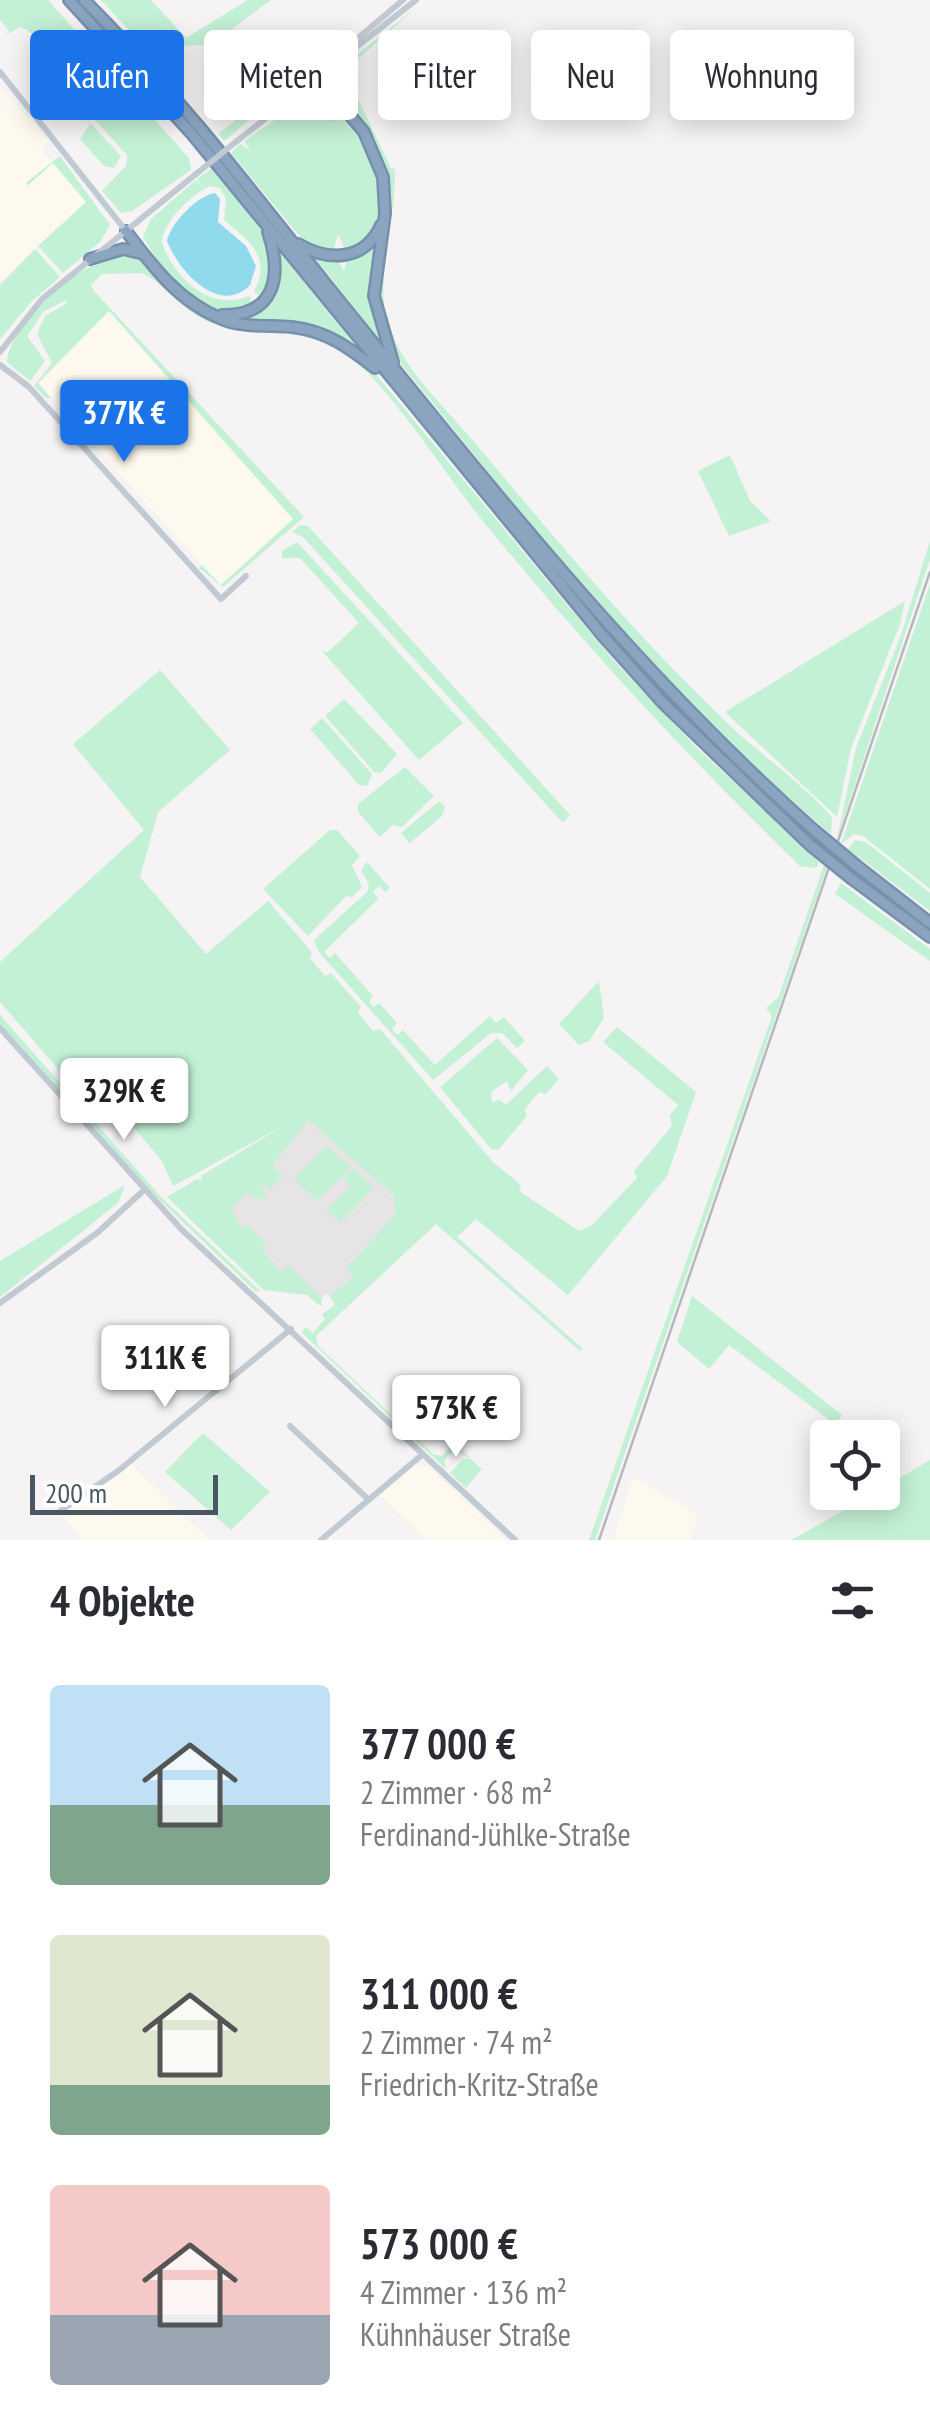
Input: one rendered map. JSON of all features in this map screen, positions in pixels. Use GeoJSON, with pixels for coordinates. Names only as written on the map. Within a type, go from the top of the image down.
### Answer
{"type":"FeatureCollection","features":[{"type":"Feature","properties":{"kind":"highway"},"geometry":{"type":"LineString","coordinates":[[69,0],[192,134],[612,631],[737,761],[815,831],[930,923]]}},
{"type":"Feature","properties":{"kind":"highway"},"geometry":{"type":"LineString","coordinates":[[84,0],[198,125],[533,555],[640,677],[810,844],[930,937]]}},
{"type":"Feature","properties":{"kind":"highway"},"geometry":{"type":"LineString","coordinates":[[355,120],[378,158],[385,213],[374,296],[391,372]]}},
{"type":"Feature","properties":{"kind":"highway"},"geometry":{"type":"LineString","coordinates":[[289,238],[320,254],[344,256],[371,241],[385,213]]}},
{"type":"Feature","properties":{"kind":"highway"},"geometry":{"type":"LineString","coordinates":[[216,315],[251,310],[272,288],[277,259],[266,224]]}},
{"type":"Feature","properties":{"kind":"highway"},"geometry":{"type":"LineString","coordinates":[[126,231],[176,292],[216,315],[240,323],[321,333],[391,372]]}},
{"type":"Feature","properties":{"kind":"highway"},"geometry":{"type":"LineString","coordinates":[[90,259],[122,248],[142,254]]}},
{"type":"Feature","properties":{"kind":"street"},"geometry":{"type":"LineString","coordinates":[[358,39],[403,0]]}},
{"type":"Feature","properties":{"kind":"street"},"geometry":{"type":"LineString","coordinates":[[358,47],[416,0]]}},
{"type":"Feature","properties":{"kind":"street"},"geometry":{"type":"LineString","coordinates":[[0,72],[126,231]]}},
{"type":"Feature","properties":{"kind":"street"},"geometry":{"type":"LineString","coordinates":[[258,125],[264,120]]}},
{"type":"Feature","properties":{"kind":"street"},"geometry":{"type":"LineString","coordinates":[[0,352],[28,313],[265,120]]}},
{"type":"Feature","properties":{"kind":"street"},"geometry":{"type":"LineString","coordinates":[[0,365],[28,387],[221,598],[246,576]]}},
{"type":"Feature","properties":{"kind":"street"},"geometry":{"type":"LineString","coordinates":[[0,1028],[143,1191],[515,1540]]}},
{"type":"Feature","properties":{"kind":"street"},"geometry":{"type":"LineString","coordinates":[[0,1303],[97,1233],[143,1191]]}},
{"type":"Feature","properties":{"kind":"street"},"geometry":{"type":"LineString","coordinates":[[60,1511],[129,1462],[290,1329]]}},
{"type":"Feature","properties":{"kind":"street"},"geometry":{"type":"LineString","coordinates":[[290,1426],[369,1500]]}},
{"type":"Feature","properties":{"kind":"street"},"geometry":{"type":"LineString","coordinates":[[321,1540],[423,1454]]}},
{"type":"Feature","properties":{"kind":"shaded area"},"geometry":{"type":"Polygon","coordinates":[[[0,87],[48,140],[43,152],[87,202],[0,282],[0,87]]]}},
{"type":"Feature","properties":{"kind":"shaded area"},"geometry":{"type":"Polygon","coordinates":[[[109,310],[294,520],[220,585],[38,383],[109,310]]]}},
{"type":"Feature","properties":{"kind":"shaded area"},"geometry":{"type":"Polygon","coordinates":[[[320,1105],[425,1218],[331,1298],[326,1294],[317,1304],[307,1295],[264,1290],[167,1197],[202,1180],[201,1176],[320,1105]]]}},
{"type":"Feature","properties":{"kind":"shaded area"},"geometry":{"type":"Polygon","coordinates":[[[129,1462],[209,1540],[83,1540],[57,1508],[129,1462]]]}},
{"type":"Feature","properties":{"kind":"shaded area"},"geometry":{"type":"Polygon","coordinates":[[[415,1465],[427,1466],[507,1540],[427,1540],[380,1495],[415,1465]]]}},
{"type":"Feature","properties":{"kind":"shaded area"},"geometry":{"type":"Polygon","coordinates":[[[633,1477],[698,1515],[690,1540],[613,1540],[633,1477]]]}},
{"type":"Feature","properties":{"kind":"green space"},"geometry":{"type":"Polygon","coordinates":[[[0,0],[48,0],[75,30],[30,32],[20,27],[5,35],[9,31],[0,20],[0,0]]]}},
{"type":"Feature","properties":{"kind":"green space"},"geometry":{"type":"Polygon","coordinates":[[[101,0],[151,0],[179,30],[129,30],[101,0]]]}},
{"type":"Feature","properties":{"kind":"green space"},"geometry":{"type":"Polygon","coordinates":[[[248,0],[271,0],[230,30],[204,30],[204,44],[184,46],[184,36],[248,0]]]}},
{"type":"Feature","properties":{"kind":"green space"},"geometry":{"type":"Polygon","coordinates":[[[378,38],[358,59],[358,54],[378,38]]]}},
{"type":"Feature","properties":{"kind":"green space"},"geometry":{"type":"Polygon","coordinates":[[[358,99],[391,168],[395,169],[383,284],[387,320],[402,354],[563,548],[686,683],[832,817],[831,834],[750,765],[659,672],[551,550],[394,355],[376,289],[389,216],[386,173],[358,115],[358,99]]]}},
{"type":"Feature","properties":{"kind":"green space"},"geometry":{"type":"Polygon","coordinates":[[[86,120],[121,156],[114,168],[104,166],[80,139],[90,124],[86,120]]]}},
{"type":"Feature","properties":{"kind":"green space"},"geometry":{"type":"Polygon","coordinates":[[[95,120],[155,120],[189,158],[191,170],[132,211],[121,213],[102,191],[126,166],[127,155],[95,120]]]}},
{"type":"Feature","properties":{"kind":"green space"},"geometry":{"type":"Polygon","coordinates":[[[236,120],[249,120],[224,141],[218,134],[236,120]]]}},
{"type":"Feature","properties":{"kind":"green space"},"geometry":{"type":"Polygon","coordinates":[[[275,120],[352,120],[376,165],[380,191],[378,216],[367,237],[346,251],[338,234],[333,253],[306,244],[231,153],[240,144],[251,151],[244,141],[275,120]]]}},
{"type":"Feature","properties":{"kind":"green space"},"geometry":{"type":"Polygon","coordinates":[[[60,156],[110,225],[100,242],[63,273],[38,246],[86,202],[53,163],[27,186],[60,156]]]}},
{"type":"Feature","properties":{"kind":"green space"},"geometry":{"type":"Polygon","coordinates":[[[211,169],[249,214],[267,244],[269,278],[262,297],[254,292],[261,269],[256,251],[224,220],[226,199],[220,188],[210,186],[187,202],[167,226],[162,243],[176,269],[196,289],[221,300],[249,296],[253,305],[235,311],[218,310],[187,294],[143,237],[151,219],[196,180],[202,187],[197,179],[211,169]]]}},
{"type":"Feature","properties":{"kind":"green space"},"geometry":{"type":"Polygon","coordinates":[[[379,236],[370,293],[378,338],[312,254],[337,259],[344,271],[347,258],[379,236]]]}},
{"type":"Feature","properties":{"kind":"green space"},"geometry":{"type":"Polygon","coordinates":[[[35,249],[60,277],[32,301],[0,339],[0,285],[35,249]]]}},
{"type":"Feature","properties":{"kind":"green space"},"geometry":{"type":"Polygon","coordinates":[[[279,251],[357,347],[328,332],[234,319],[266,309],[280,276],[279,251]]]}},
{"type":"Feature","properties":{"kind":"green space"},"geometry":{"type":"Polygon","coordinates":[[[121,252],[136,256],[182,301],[211,318],[322,337],[368,365],[613,660],[698,749],[806,848],[819,863],[816,868],[800,866],[600,658],[486,525],[397,406],[359,364],[341,350],[309,337],[242,330],[209,322],[142,273],[102,274],[91,285],[93,290],[304,517],[223,587],[199,568],[202,565],[221,585],[293,519],[109,311],[38,383],[51,398],[34,386],[52,363],[37,334],[45,316],[66,300],[43,312],[27,336],[45,361],[30,381],[7,362],[21,328],[50,295],[87,268],[121,252]]]}},
{"type":"Feature","properties":{"kind":"green space"},"geometry":{"type":"Polygon","coordinates":[[[730,455],[750,501],[771,521],[729,536],[698,471],[730,455]]]}},
{"type":"Feature","properties":{"kind":"green space"},"geometry":{"type":"Polygon","coordinates":[[[300,525],[308,526],[570,815],[563,823],[303,537],[292,532],[300,525]]]}},
{"type":"Feature","properties":{"kind":"green space"},"geometry":{"type":"Polygon","coordinates":[[[930,541],[930,559],[837,839],[856,748],[901,635],[930,541]]]}},
{"type":"Feature","properties":{"kind":"green space"},"geometry":{"type":"Polygon","coordinates":[[[297,542],[463,723],[419,760],[322,651],[328,652],[359,623],[300,558],[282,558],[282,551],[297,542]]]}},
{"type":"Feature","properties":{"kind":"green space"},"geometry":{"type":"Polygon","coordinates":[[[930,584],[930,889],[863,836],[854,834],[841,844],[930,584]]]}},
{"type":"Feature","properties":{"kind":"green space"},"geometry":{"type":"Polygon","coordinates":[[[905,601],[900,624],[851,748],[837,817],[725,712],[905,601]]]}},
{"type":"Feature","properties":{"kind":"green space"},"geometry":{"type":"Polygon","coordinates":[[[160,670],[230,750],[158,812],[140,877],[206,954],[268,901],[312,952],[310,958],[325,976],[331,973],[361,1007],[358,1013],[373,1031],[380,1029],[493,1162],[521,1185],[519,1191],[579,1231],[592,1225],[637,1178],[634,1171],[672,1126],[670,1115],[678,1105],[603,1042],[617,1027],[696,1092],[667,1176],[568,1295],[476,1219],[457,1237],[583,1349],[580,1351],[436,1224],[316,1336],[318,1346],[433,1454],[441,1456],[454,1444],[482,1469],[466,1488],[450,1473],[463,1459],[469,1459],[456,1448],[444,1460],[446,1469],[302,1333],[305,1327],[313,1333],[325,1319],[322,1314],[335,1305],[330,1296],[354,1277],[346,1268],[396,1214],[394,1196],[309,1120],[272,1165],[283,1176],[271,1189],[259,1183],[267,1194],[261,1200],[246,1193],[231,1208],[241,1228],[246,1224],[268,1246],[260,1246],[284,1277],[282,1271],[288,1265],[322,1299],[321,1306],[308,1295],[264,1290],[167,1197],[197,1179],[203,1181],[201,1176],[283,1126],[173,1186],[162,1161],[114,1104],[98,1115],[0,1002],[0,962],[144,830],[73,744],[160,670]]]}},
{"type":"Feature","properties":{"kind":"green space"},"geometry":{"type":"Polygon","coordinates":[[[344,699],[397,754],[381,773],[374,772],[325,716],[344,699]]]}},
{"type":"Feature","properties":{"kind":"green space"},"geometry":{"type":"Polygon","coordinates":[[[322,718],[372,774],[367,786],[359,785],[310,729],[322,718]]]}},
{"type":"Feature","properties":{"kind":"green space"},"geometry":{"type":"Polygon","coordinates":[[[405,767],[434,796],[402,827],[393,825],[380,837],[358,812],[358,804],[405,767]]]}},
{"type":"Feature","properties":{"kind":"green space"},"geometry":{"type":"Polygon","coordinates":[[[439,801],[445,807],[442,816],[410,843],[401,833],[439,801]]]}},
{"type":"Feature","properties":{"kind":"green space"},"geometry":{"type":"Polygon","coordinates":[[[330,830],[337,830],[360,856],[352,865],[362,887],[352,897],[346,896],[308,936],[263,889],[330,830]]]}},
{"type":"Feature","properties":{"kind":"green space"},"geometry":{"type":"Polygon","coordinates":[[[855,840],[866,842],[930,893],[930,911],[848,849],[855,840]]]}},
{"type":"Feature","properties":{"kind":"green space"},"geometry":{"type":"Polygon","coordinates":[[[367,862],[390,888],[385,892],[379,886],[373,891],[378,899],[324,952],[330,958],[335,953],[373,996],[369,1002],[374,1007],[379,1003],[397,1023],[392,1029],[397,1035],[403,1030],[435,1065],[490,1016],[496,1023],[504,1017],[525,1041],[517,1048],[502,1033],[491,1033],[433,1080],[318,951],[314,940],[367,892],[369,884],[361,870],[367,862]]]}},
{"type":"Feature","properties":{"kind":"green space"},"geometry":{"type":"Polygon","coordinates":[[[824,865],[827,868],[595,1540],[589,1540],[772,1016],[766,1008],[778,998],[824,865]]]}},
{"type":"Feature","properties":{"kind":"green space"},"geometry":{"type":"Polygon","coordinates":[[[841,883],[930,949],[930,961],[835,894],[841,883]]]}},
{"type":"Feature","properties":{"kind":"green space"},"geometry":{"type":"Polygon","coordinates":[[[599,981],[604,1018],[589,1041],[579,1045],[559,1024],[599,981]]]}},
{"type":"Feature","properties":{"kind":"green space"},"geometry":{"type":"Polygon","coordinates":[[[0,1015],[161,1197],[260,1291],[255,1291],[144,1185],[0,1024],[0,1015]]]}},
{"type":"Feature","properties":{"kind":"green space"},"geometry":{"type":"Polygon","coordinates":[[[497,1038],[528,1070],[511,1091],[507,1081],[491,1092],[492,1102],[500,1100],[506,1105],[547,1066],[559,1079],[546,1094],[539,1092],[525,1109],[527,1116],[498,1150],[491,1149],[440,1087],[497,1038]]]}},
{"type":"Feature","properties":{"kind":"green space"},"geometry":{"type":"Polygon","coordinates":[[[327,1146],[351,1167],[317,1201],[294,1179],[327,1146]]]}},
{"type":"Feature","properties":{"kind":"green space"},"geometry":{"type":"Polygon","coordinates":[[[353,1168],[374,1187],[340,1223],[326,1210],[351,1187],[343,1178],[353,1168]]]}},
{"type":"Feature","properties":{"kind":"green space"},"geometry":{"type":"Polygon","coordinates":[[[125,1185],[118,1203],[0,1297],[0,1261],[125,1185]]]}},
{"type":"Feature","properties":{"kind":"green space"},"geometry":{"type":"Polygon","coordinates":[[[692,1296],[842,1415],[838,1420],[830,1420],[729,1345],[709,1369],[677,1342],[692,1296]]]}},
{"type":"Feature","properties":{"kind":"green space"},"geometry":{"type":"Polygon","coordinates":[[[203,1433],[270,1492],[231,1530],[165,1472],[203,1433]]]}},
{"type":"Feature","properties":{"kind":"green space"},"geometry":{"type":"Polygon","coordinates":[[[930,1460],[930,1540],[791,1540],[845,1510],[900,1510],[900,1478],[930,1460]]]}},
{"type":"Feature","properties":{"kind":"water"},"geometry":{"type":"Polygon","coordinates":[[[215,193],[220,199],[218,222],[246,246],[256,266],[250,285],[226,296],[213,293],[190,276],[167,241],[186,211],[215,193]]]}},
{"type":"Feature","properties":{"kind":"railway"},"geometry":{"type":"LineString","coordinates":[[599,1540],[930,572]]}}]}
